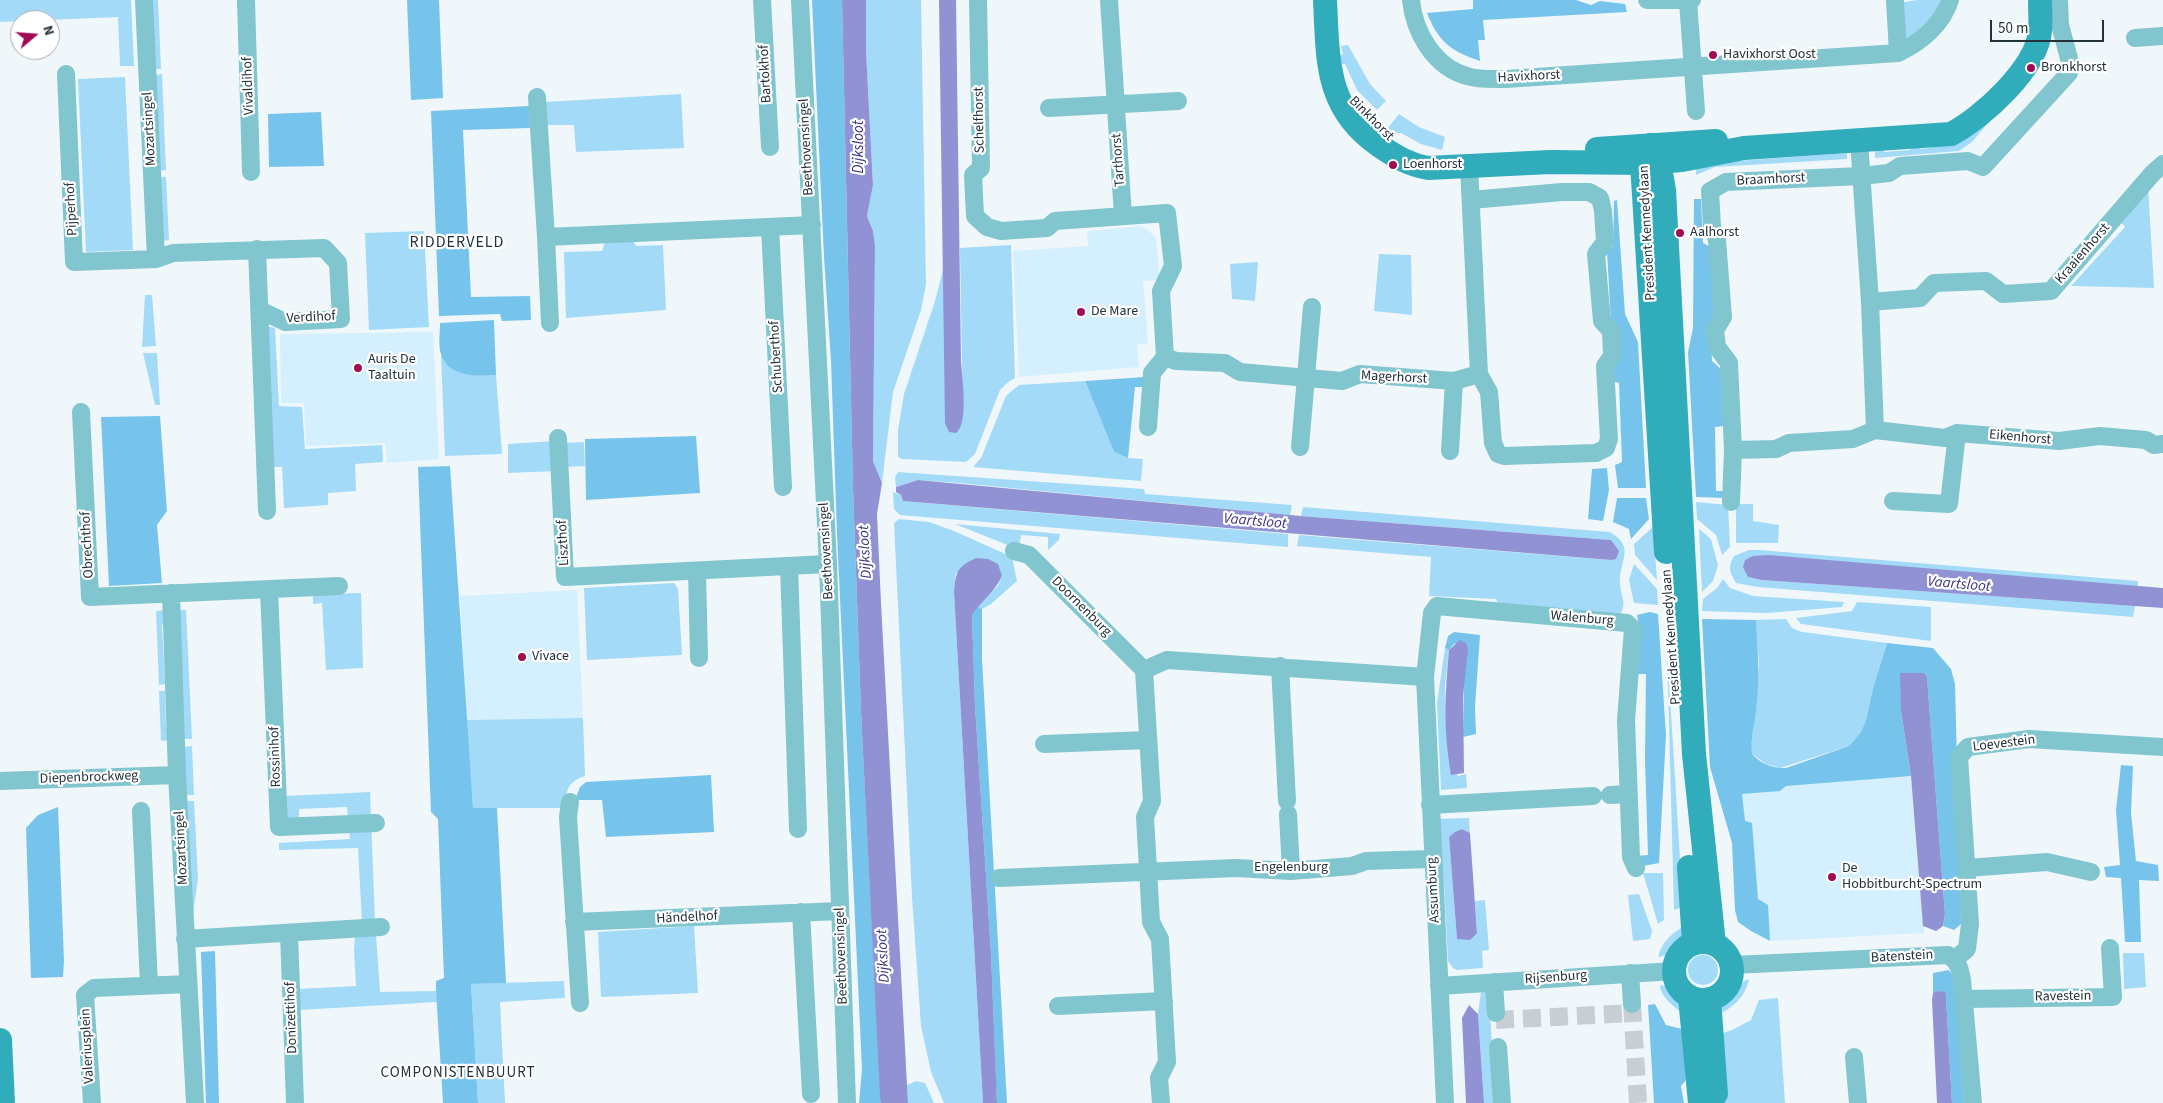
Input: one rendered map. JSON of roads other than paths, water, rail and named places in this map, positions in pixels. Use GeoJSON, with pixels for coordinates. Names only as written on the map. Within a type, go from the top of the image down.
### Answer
{"type":"FeatureCollection","features":[{"type":"Feature","properties":{"kind":"street","name":"Mozartsingel"},"geometry":{"type":"LineString","coordinates":[[144,0],[156,259]]}},
{"type":"Feature","properties":{"kind":"street","name":"Vivaldihof"},"geometry":{"type":"LineString","coordinates":[[246,0],[251,172]]}},
{"type":"Feature","properties":{"kind":"street","name":"Bartokhof"},"geometry":{"type":"LineString","coordinates":[[762,0],[770,147]]}},
{"type":"Feature","properties":{"kind":"street","name":"Beethovensingel"},"geometry":{"type":"LineString","coordinates":[[800,0],[828,564],[847,1103]]}},
{"type":"Feature","properties":{"kind":"street","name":"Schelfhorst"},"geometry":{"type":"LineString","coordinates":[[978,0],[981,168],[973,175],[975,216],[987,227],[1001,231],[1047,228],[1055,221],[1167,213],[1173,266],[1161,291],[1165,357]]}},
{"type":"Feature","properties":{"kind":"street","name":"Tarthorst"},"geometry":{"type":"LineString","coordinates":[[1108,0],[1123,216]]}},
{"type":"Feature","properties":{"kind":"street","name":"Binkhorst"},"geometry":{"type":"LineString","coordinates":[[1325,0],[1328,53],[1335,92],[1343,109],[1369,139],[1414,166],[1428,168],[1650,157]]}},
{"type":"Feature","properties":{"kind":"street","name":"Havixhorst"},"geometry":{"type":"LineString","coordinates":[[1411,0],[1412,13],[1421,37],[1432,53],[1454,70],[1467,76],[1506,79],[1898,53],[1911,47],[1934,27],[1940,20],[1950,0]]}},
{"type":"Feature","properties":{"kind":"street"},"geometry":{"type":"LineString","coordinates":[[1647,0],[1692,0]]}},
{"type":"Feature","properties":{"kind":"street"},"geometry":{"type":"LineString","coordinates":[[1895,0],[1898,53]]}},
{"type":"Feature","properties":{"kind":"street"},"geometry":{"type":"LineString","coordinates":[[1688,1],[1696,111]]}},
{"type":"Feature","properties":{"kind":"street"},"geometry":{"type":"LineString","coordinates":[[1650,157],[1682,160],[1744,148],[1951,134],[1967,126],[2004,92],[2026,65],[2036,47],[2046,2]]}},
{"type":"Feature","properties":{"kind":"street"},"geometry":{"type":"LineString","coordinates":[[1861,176],[1889,173],[1900,166],[1968,161],[1983,166],[2069,73],[2070,62],[2060,25],[2046,2]]}},
{"type":"Feature","properties":{"kind":"street"},"geometry":{"type":"LineString","coordinates":[[2135,38],[2163,36]]}},
{"type":"Feature","properties":{"kind":"street","name":"Pijperhof"},"geometry":{"type":"LineString","coordinates":[[66,74],[74,262],[156,259]]}},
{"type":"Feature","properties":{"kind":"street"},"geometry":{"type":"LineString","coordinates":[[537,97],[550,323]]}},
{"type":"Feature","properties":{"kind":"street"},"geometry":{"type":"LineString","coordinates":[[1049,108],[1178,101]]}},
{"type":"Feature","properties":{"kind":"street"},"geometry":{"type":"LineString","coordinates":[[1733,450],[1776,449],[1789,443],[1853,439],[1875,430],[1870,302],[1859,141]]}},
{"type":"Feature","properties":{"kind":"street","name":"President Kennedylaan"},"geometry":{"type":"LineString","coordinates":[[1650,157],[1664,190],[1704,943]]}},
{"type":"Feature","properties":{"kind":"street","name":"Kraaienhorst"},"geometry":{"type":"LineString","coordinates":[[1870,302],[1920,298],[1934,283],[1986,280],[2003,294],[2051,290],[2152,174],[2163,164]]}},
{"type":"Feature","properties":{"kind":"street"},"geometry":{"type":"LineString","coordinates":[[1469,166],[1479,374],[1489,392],[1493,443],[1498,454],[1504,456],[1596,453],[1606,448],[1609,439],[1605,366],[1612,356],[1611,331],[1602,321],[1596,254],[1605,242],[1603,211],[1600,198],[1588,192],[1562,192],[1471,200]]}},
{"type":"Feature","properties":{"kind":"street","name":"Braamhorst"},"geometry":{"type":"LineString","coordinates":[[1731,502],[1733,450],[1729,363],[1717,347],[1715,330],[1723,317],[1717,240],[1712,226],[1710,191],[1726,182],[1861,176]]}},
{"type":"Feature","properties":{"kind":"street"},"geometry":{"type":"LineString","coordinates":[[546,237],[812,225]]}},
{"type":"Feature","properties":{"kind":"street","name":"Schuberthof"},"geometry":{"type":"LineString","coordinates":[[770,227],[784,487]]}},
{"type":"Feature","properties":{"kind":"street","name":"Verdihof"},"geometry":{"type":"LineString","coordinates":[[156,259],[173,253],[324,248],[338,263],[341,319],[285,322],[260,310]]}},
{"type":"Feature","properties":{"kind":"street"},"geometry":{"type":"LineString","coordinates":[[256,249],[260,310],[266,511]]}},
{"type":"Feature","properties":{"kind":"street"},"geometry":{"type":"LineString","coordinates":[[1300,447],[1312,307]]}},
{"type":"Feature","properties":{"kind":"street"},"geometry":{"type":"LineString","coordinates":[[1148,427],[1152,374],[1165,357]]}},
{"type":"Feature","properties":{"kind":"street","name":"Magerhorst"},"geometry":{"type":"LineString","coordinates":[[1165,357],[1176,361],[1225,363],[1240,372],[1342,381],[1360,374],[1454,381],[1479,374]]}},
{"type":"Feature","properties":{"kind":"street"},"geometry":{"type":"LineString","coordinates":[[1450,452],[1454,381]]}},
{"type":"Feature","properties":{"kind":"street","name":"Obrechthof"},"geometry":{"type":"LineString","coordinates":[[81,412],[90,597],[171,593]]}},
{"type":"Feature","properties":{"kind":"street","name":"Eikenhorst"},"geometry":{"type":"LineString","coordinates":[[1875,430],[1945,438],[1957,433],[2058,441],[2100,436],[2146,440],[2154,445],[2163,444]]}},
{"type":"Feature","properties":{"kind":"street"},"geometry":{"type":"LineString","coordinates":[[1893,501],[1949,504],[1957,433]]}},
{"type":"Feature","properties":{"kind":"street","name":"Liszthof"},"geometry":{"type":"LineString","coordinates":[[558,438],[565,577],[828,564]]}},
{"type":"Feature","properties":{"kind":"street","name":"Doornenburg"},"geometry":{"type":"LineString","coordinates":[[1014,550],[1029,555],[1144,670]]}},
{"type":"Feature","properties":{"kind":"street"},"geometry":{"type":"LineString","coordinates":[[789,566],[798,829]]}},
{"type":"Feature","properties":{"kind":"street"},"geometry":{"type":"LineString","coordinates":[[697,571],[699,658]]}},
{"type":"Feature","properties":{"kind":"street"},"geometry":{"type":"LineString","coordinates":[[171,593],[339,586]]}},
{"type":"Feature","properties":{"kind":"street","name":"Rossinihof"},"geometry":{"type":"LineString","coordinates":[[269,590],[279,827],[376,823]]}},
{"type":"Feature","properties":{"kind":"street","name":"Mozartsingel"},"geometry":{"type":"LineString","coordinates":[[171,593],[177,774],[195,1103]]}},
{"type":"Feature","properties":{"kind":"street","name":"Walenburg"},"geometry":{"type":"LineString","coordinates":[[1425,677],[1432,613],[1437,606],[1627,623],[1633,628],[1626,720],[1631,857],[1636,868]]}},
{"type":"Feature","properties":{"kind":"street"},"geometry":{"type":"LineString","coordinates":[[1161,1103],[1159,1078],[1167,1062],[1160,939],[1151,922],[1145,817],[1152,801],[1144,670],[1167,660],[1425,677]]}},
{"type":"Feature","properties":{"kind":"street"},"geometry":{"type":"LineString","coordinates":[[1280,666],[1291,871]]}},
{"type":"Feature","properties":{"kind":"street","name":"Assumburg"},"geometry":{"type":"LineString","coordinates":[[1425,677],[1445,1103]]}},
{"type":"Feature","properties":{"kind":"street","name":"Loevestein"},"geometry":{"type":"LineString","coordinates":[[1955,960],[1967,949],[1970,924],[1959,757],[1968,746],[2029,739],[2163,747]]}},
{"type":"Feature","properties":{"kind":"street"},"geometry":{"type":"LineString","coordinates":[[1044,744],[1148,740]]}},
{"type":"Feature","properties":{"kind":"street","name":"Diepenbrockweg"},"geometry":{"type":"LineString","coordinates":[[0,781],[177,774]]}},
{"type":"Feature","properties":{"kind":"street"},"geometry":{"type":"LineString","coordinates":[[1430,805],[1628,794]]}},
{"type":"Feature","properties":{"kind":"street"},"geometry":{"type":"LineString","coordinates":[[570,802],[568,817],[580,1003]]}},
{"type":"Feature","properties":{"kind":"street"},"geometry":{"type":"LineString","coordinates":[[141,811],[149,984]]}},
{"type":"Feature","properties":{"kind":"street","name":"Engelenburg"},"geometry":{"type":"LineString","coordinates":[[1149,872],[1236,868],[1291,871],[1352,866],[1366,861],[1432,858]]}},
{"type":"Feature","properties":{"kind":"street"},"geometry":{"type":"LineString","coordinates":[[1967,868],[2046,862],[2091,872]]}},
{"type":"Feature","properties":{"kind":"street"},"geometry":{"type":"LineString","coordinates":[[998,878],[1149,872]]}},
{"type":"Feature","properties":{"kind":"street","name":"Händelhof"},"geometry":{"type":"LineString","coordinates":[[574,922],[840,911]]}},
{"type":"Feature","properties":{"kind":"street"},"geometry":{"type":"LineString","coordinates":[[801,912],[811,1094]]}},
{"type":"Feature","properties":{"kind":"street"},"geometry":{"type":"LineString","coordinates":[[186,939],[381,927]]}},
{"type":"Feature","properties":{"kind":"street","name":"Donizettihof"},"geometry":{"type":"LineString","coordinates":[[289,934],[295,1103]]}},
{"type":"Feature","properties":{"kind":"street"},"geometry":{"type":"LineString","coordinates":[[1704,943],[1726,953],[1732,966],[1732,973],[1727,987],[1719,995],[1700,998],[1678,986],[1674,971],[1679,953],[1704,943]]}},
{"type":"Feature","properties":{"kind":"street","name":"Ravestein"},"geometry":{"type":"LineString","coordinates":[[1965,999],[2113,996],[2110,948]]}},
{"type":"Feature","properties":{"kind":"street","name":"Batenstein"},"geometry":{"type":"LineString","coordinates":[[1732,966],[1948,955],[1955,960]]}},
{"type":"Feature","properties":{"kind":"street"},"geometry":{"type":"LineString","coordinates":[[1955,960],[1960,968],[1965,999],[1973,1103]]}},
{"type":"Feature","properties":{"kind":"street","name":"Rijsenburg"},"geometry":{"type":"LineString","coordinates":[[1439,986],[1674,971]]}},
{"type":"Feature","properties":{"kind":"street"},"geometry":{"type":"LineString","coordinates":[[1630,973],[1632,1004]]}},
{"type":"Feature","properties":{"kind":"street"},"geometry":{"type":"LineString","coordinates":[[1494,982],[1496,1013]]}},
{"type":"Feature","properties":{"kind":"street","name":"Valeriusplein"},"geometry":{"type":"LineString","coordinates":[[92,1103],[85,995],[94,988],[149,984],[188,984]]}},
{"type":"Feature","properties":{"kind":"street"},"geometry":{"type":"LineString","coordinates":[[1700,998],[1700,1103]]}},
{"type":"Feature","properties":{"kind":"street"},"geometry":{"type":"LineString","coordinates":[[1700,998],[1717,1103]]}},
{"type":"Feature","properties":{"kind":"street"},"geometry":{"type":"LineString","coordinates":[[1058,1006],[1164,1001]]}},
{"type":"Feature","properties":{"kind":"street"},"geometry":{"type":"LineString","coordinates":[[0,1040],[3,1103]]}},
{"type":"Feature","properties":{"kind":"street"},"geometry":{"type":"LineString","coordinates":[[1498,1047],[1502,1103]]}},
{"type":"Feature","properties":{"kind":"street"},"geometry":{"type":"LineString","coordinates":[[1854,1057],[1858,1103]]}},
{"type":"Feature","properties":{"kind":"water","name":"Dijksloot"},"geometry":{"type":"Polygon","coordinates":[[[842,0],[866,0],[866,51],[873,185],[867,216],[873,231],[875,245],[873,461],[882,483],[877,514],[908,1103],[881,1103],[880,1097],[861,712],[853,489],[842,0]]]}},
{"type":"Feature","properties":{"kind":"water"},"geometry":{"type":"Polygon","coordinates":[[[939,0],[956,0],[961,361],[964,410],[960,428],[956,433],[949,432],[945,423],[939,0]]]}},
{"type":"Feature","properties":{"kind":"water","name":"Vaartsloot"},"geometry":{"type":"Polygon","coordinates":[[[918,480],[1301,516],[1611,540],[1619,551],[1616,559],[1611,560],[903,501],[901,495],[896,492],[896,487],[918,480]]]}},
{"type":"Feature","properties":{"kind":"water","name":"Vaartsloot"},"geometry":{"type":"Polygon","coordinates":[[[1768,555],[2163,588],[2163,608],[1761,580],[1748,577],[1743,567],[1745,560],[1753,556],[1768,555]]]}},
{"type":"Feature","properties":{"kind":"water"},"geometry":{"type":"Polygon","coordinates":[[[976,558],[988,559],[998,564],[1002,576],[996,587],[972,615],[975,705],[991,953],[997,1103],[983,1103],[954,592],[959,570],[976,558]]]}},
{"type":"Feature","properties":{"kind":"water"},"geometry":{"type":"Polygon","coordinates":[[[1460,640],[1466,643],[1468,649],[1463,697],[1464,773],[1451,775],[1446,728],[1446,681],[1449,650],[1460,640]]]}},
{"type":"Feature","properties":{"kind":"water"},"geometry":{"type":"Polygon","coordinates":[[[1900,673],[1924,673],[1927,677],[1945,914],[1943,926],[1936,931],[1923,926],[1911,776],[1901,711],[1900,673]]]}},
{"type":"Feature","properties":{"kind":"water"},"geometry":{"type":"Polygon","coordinates":[[[1462,829],[1470,833],[1477,933],[1470,940],[1457,939],[1449,837],[1462,829]]]}},
{"type":"Feature","properties":{"kind":"water"},"geometry":{"type":"Polygon","coordinates":[[[1937,991],[1945,992],[1946,996],[1952,1103],[1937,1103],[1932,1000],[1933,993],[1937,991]]]}},
{"type":"Feature","properties":{"kind":"water"},"geometry":{"type":"Polygon","coordinates":[[[1469,1005],[1478,1014],[1484,1103],[1466,1103],[1462,1018],[1469,1005]]]}},
{"type":"Feature","properties":{"kind":"tunnel"},"geometry":{"type":"LineString","coordinates":[[1632,1004],[1638,1103]]}},
{"type":"Feature","properties":{"kind":"tunnel"},"geometry":{"type":"LineString","coordinates":[[1496,1020],[1633,1013]]}},
{"type":"Feature","properties":{"kind":"place","name":"Havixhorst Oost"},"geometry":{"type":"Point","coordinates":[1713,55]}},
{"type":"Feature","properties":{"kind":"place","name":"Bronkhorst"},"geometry":{"type":"Point","coordinates":[2031,68]}},
{"type":"Feature","properties":{"kind":"place","name":"Loenhorst"},"geometry":{"type":"Point","coordinates":[1393,165]}},
{"type":"Feature","properties":{"kind":"place","name":"Aalhorst"},"geometry":{"type":"Point","coordinates":[1680,233]}},
{"type":"Feature","properties":{"kind":"place","name":"De Mare"},"geometry":{"type":"Point","coordinates":[1081,312]}},
{"type":"Feature","properties":{"kind":"place","name":"Auris De Taaltuin"},"geometry":{"type":"Point","coordinates":[358,368]}},
{"type":"Feature","properties":{"kind":"place","name":"Vivace"},"geometry":{"type":"Point","coordinates":[522,657]}},
{"type":"Feature","properties":{"kind":"place","name":"De Hobbitburcht-Spectrum"},"geometry":{"type":"Point","coordinates":[1832,877]}},
{"type":"Feature","properties":{"kind":"district","name":"RIDDERVELD"},"geometry":{"type":"Point","coordinates":[457,243]}},
{"type":"Feature","properties":{"kind":"district","name":"COMPONISTENBUURT"},"geometry":{"type":"Point","coordinates":[458,1074]}}]}
